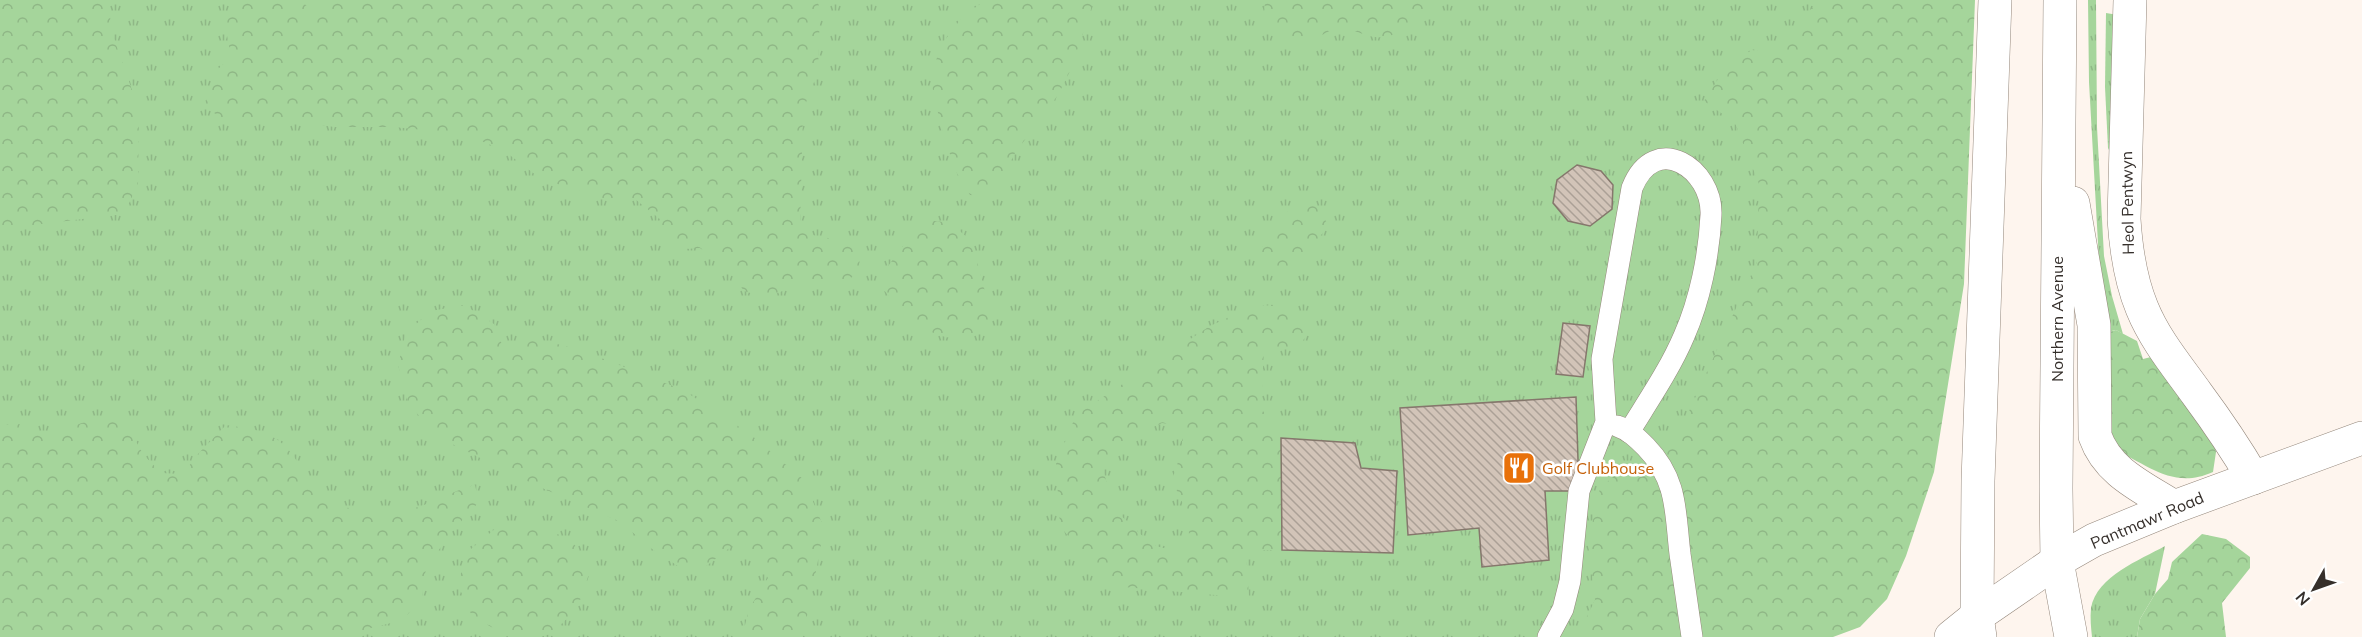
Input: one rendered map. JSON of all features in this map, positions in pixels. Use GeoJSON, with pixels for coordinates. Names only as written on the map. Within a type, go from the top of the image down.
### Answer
{"type":"FeatureCollection","features":[{"type":"Feature","properties":{"kind":"main road"},"geometry":{"type":"LineString","coordinates":[[1978,627],[1978,481],[1995,0]]}},
{"type":"Feature","properties":{"kind":"main road","name":"Northern Avenue"},"geometry":{"type":"LineString","coordinates":[[2060,0],[2057,561],[2071,637]]}},
{"type":"Feature","properties":{"kind":"main road","name":"Heol Pentwyn"},"geometry":{"type":"LineString","coordinates":[[2130,0],[2124,219],[2126,250],[2132,280],[2142,309],[2158,340],[2222,428],[2253,478]]}},
{"type":"Feature","properties":{"kind":"main road"},"geometry":{"type":"LineString","coordinates":[[2059,118],[2094,325],[2095,436],[2101,452],[2118,470],[2174,507]]}},
{"type":"Feature","properties":{"kind":"main road","name":"Pantmawr Road"},"geometry":{"type":"LineString","coordinates":[[1951,637],[1978,627],[2057,561],[2117,529],[2362,438]]}},
{"type":"Feature","properties":{"kind":"lane"},"geometry":{"type":"LineString","coordinates":[[1548,637],[1563,609],[1570,581],[1579,491],[1606,422],[1602,359],[1632,189],[1638,173],[1653,160],[1668,159],[1682,163],[1694,172],[1708,194],[1711,213],[1708,235],[1700,285],[1684,336],[1629,432]]}},
{"type":"Feature","properties":{"kind":"lane"},"geometry":{"type":"LineString","coordinates":[[1606,422],[1629,432],[1658,459],[1670,481],[1677,507],[1680,552],[1692,637]]}},
{"type":"Feature","properties":{"kind":"green space"},"geometry":{"type":"Polygon","coordinates":[[[0,0],[1917,0],[1753,637],[0,637],[0,0]]]}},
{"type":"Feature","properties":{"kind":"green space"},"geometry":{"type":"Polygon","coordinates":[[[0,0],[109,0],[111,30],[139,110],[138,184],[124,214],[0,229],[0,0]]]}},
{"type":"Feature","properties":{"kind":"green space"},"geometry":{"type":"Polygon","coordinates":[[[239,0],[300,0],[315,13],[326,15],[323,0],[817,0],[820,9],[818,72],[803,110],[800,228],[815,236],[841,240],[859,251],[860,274],[830,286],[799,284],[766,298],[744,291],[726,267],[700,248],[685,249],[663,238],[661,220],[635,199],[606,199],[541,179],[503,150],[464,134],[394,127],[334,127],[274,117],[227,123],[204,105],[217,70],[231,57],[224,19],[234,2],[239,0]]]}},
{"type":"Feature","properties":{"kind":"green space"},"geometry":{"type":"Polygon","coordinates":[[[986,0],[1094,0],[1071,69],[1058,95],[1015,153],[1002,178],[984,196],[970,195],[955,170],[941,126],[930,77],[942,44],[963,16],[986,0]]]}},
{"type":"Feature","properties":{"kind":"green space"},"geometry":{"type":"Polygon","coordinates":[[[1265,0],[1441,0],[1428,13],[1393,35],[1375,37],[1340,28],[1303,42],[1284,34],[1264,15],[1265,0]]]}},
{"type":"Feature","properties":{"kind":"green space"},"geometry":{"type":"Polygon","coordinates":[[[1822,0],[1975,0],[1964,284],[1934,472],[1906,556],[1887,599],[1860,627],[1833,637],[1577,637],[1595,600],[1588,543],[1600,488],[1625,467],[1658,459],[1685,420],[1757,262],[1759,184],[1735,123],[1704,101],[1727,65],[1752,50],[1774,53],[1788,43],[1805,14],[1822,0]]]}},
{"type":"Feature","properties":{"kind":"green space"},"geometry":{"type":"Polygon","coordinates":[[[2088,0],[2096,0],[2097,127],[2104,256],[2123,334],[2116,330],[2103,333],[2089,82],[2088,0]]]}},
{"type":"Feature","properties":{"kind":"green space"},"geometry":{"type":"Polygon","coordinates":[[[2106,13],[2118,15],[2111,154],[2108,148],[2105,87],[2106,13]]]}},
{"type":"Feature","properties":{"kind":"green space"},"geometry":{"type":"Polygon","coordinates":[[[1305,201],[1320,208],[1328,226],[1298,265],[1285,273],[1265,262],[1260,251],[1278,221],[1305,201]]]}},
{"type":"Feature","properties":{"kind":"green space"},"geometry":{"type":"Polygon","coordinates":[[[927,220],[951,223],[972,242],[984,288],[994,314],[985,330],[957,338],[935,334],[906,314],[883,289],[886,269],[916,228],[927,220]]]}},
{"type":"Feature","properties":{"kind":"green space"},"geometry":{"type":"Polygon","coordinates":[[[1281,304],[1314,325],[1299,346],[1264,349],[1261,408],[1281,438],[1282,550],[1246,550],[1249,598],[1124,587],[1097,572],[1060,526],[1056,464],[1076,415],[1210,326],[1251,307],[1281,304]],[[1162,423],[1133,436],[1102,466],[1114,509],[1152,545],[1190,555],[1188,515],[1172,480],[1182,450],[1182,426],[1162,423]]]}},
{"type":"Feature","properties":{"kind":"green space"},"geometry":{"type":"Polygon","coordinates":[[[464,305],[494,324],[506,355],[533,338],[581,350],[683,390],[750,434],[804,480],[824,528],[809,609],[801,637],[742,637],[749,609],[768,578],[752,553],[732,546],[705,567],[684,570],[649,547],[621,522],[535,485],[440,438],[408,404],[398,365],[406,333],[431,311],[464,305]]]}},
{"type":"Feature","properties":{"kind":"green space"},"geometry":{"type":"Polygon","coordinates":[[[2116,330],[2137,341],[2143,359],[2159,355],[2212,434],[2216,452],[2213,472],[2199,477],[2173,477],[2113,449],[2098,335],[2116,330]]]}},
{"type":"Feature","properties":{"kind":"green space"},"geometry":{"type":"Polygon","coordinates":[[[106,415],[128,427],[143,454],[161,473],[183,474],[198,454],[226,425],[261,432],[279,441],[294,457],[317,496],[335,505],[376,511],[411,509],[475,485],[479,502],[453,530],[426,568],[422,597],[403,620],[347,637],[0,637],[0,425],[19,424],[32,433],[61,430],[106,415]]]}},
{"type":"Feature","properties":{"kind":"green space"},"geometry":{"type":"Polygon","coordinates":[[[534,522],[573,542],[590,571],[577,609],[551,634],[538,637],[509,637],[472,616],[457,583],[471,549],[496,528],[534,522]]]}},
{"type":"Feature","properties":{"kind":"green space"},"geometry":{"type":"Polygon","coordinates":[[[2202,534],[2226,539],[2250,557],[2250,568],[2222,603],[2226,637],[2137,637],[2140,619],[2155,594],[2168,579],[2172,562],[2202,534]]]}},
{"type":"Feature","properties":{"kind":"green space"},"geometry":{"type":"Polygon","coordinates":[[[2165,546],[2155,594],[2140,619],[2137,637],[2092,637],[2091,608],[2102,587],[2121,570],[2165,546]]]}},
{"type":"Feature","properties":{"kind":"building"},"geometry":{"type":"Polygon","coordinates":[[[1577,165],[1601,171],[1613,185],[1612,209],[1590,226],[1568,221],[1553,203],[1557,180],[1577,165]]]}},
{"type":"Feature","properties":{"kind":"building"},"geometry":{"type":"Polygon","coordinates":[[[1563,323],[1590,326],[1583,377],[1556,374],[1563,323]]]}},
{"type":"Feature","properties":{"kind":"building"},"geometry":{"type":"Polygon","coordinates":[[[1576,397],[1579,491],[1545,491],[1549,560],[1482,567],[1479,528],[1408,535],[1400,408],[1576,397]]]}},
{"type":"Feature","properties":{"kind":"building"},"geometry":{"type":"Polygon","coordinates":[[[1281,438],[1355,443],[1361,468],[1397,471],[1393,553],[1282,550],[1281,438]]]}},
{"type":"Feature","properties":{"kind":"place","name":"Golf Clubhouse"},"geometry":{"type":"Point","coordinates":[1519,468]}}]}
